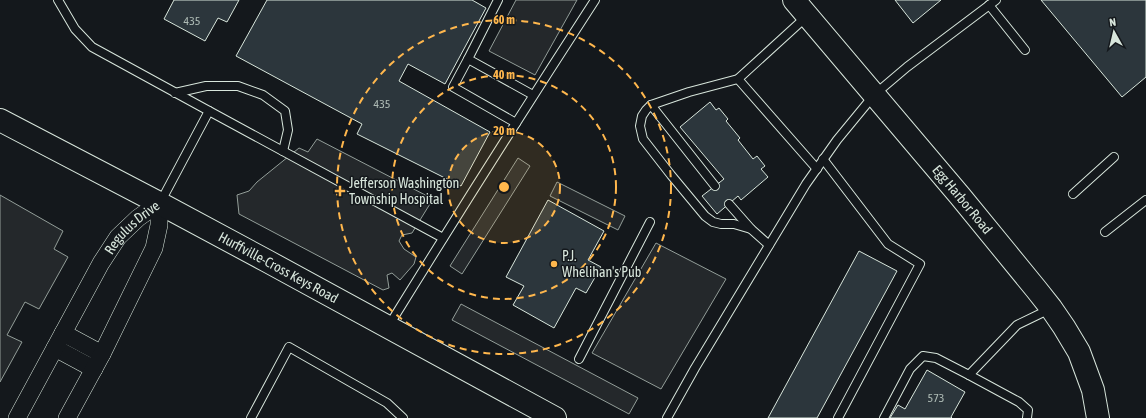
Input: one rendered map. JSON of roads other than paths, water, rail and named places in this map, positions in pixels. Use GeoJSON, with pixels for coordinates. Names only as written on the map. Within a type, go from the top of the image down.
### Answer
{"type":"FeatureCollection","features":[{"type":"Feature","properties":{"kind":"main road","name":"Egg Harbor Road"},"geometry":{"type":"LineString","coordinates":[[800,8],[960,196],[1051,308],[1079,352],[1093,390],[1098,418]]}},
{"type":"Feature","properties":{"kind":"main road","name":"Hurffville-Cross Keys Road"},"geometry":{"type":"LineString","coordinates":[[0,120],[267,261],[555,418]]}},
{"type":"Feature","properties":{"kind":"street","name":"Regulus Drive"},"geometry":{"type":"LineString","coordinates":[[17,418],[101,263],[118,237],[138,218],[160,204]]}},
{"type":"Feature","properties":{"kind":"street","name":"Regulus Drive"},"geometry":{"type":"LineString","coordinates":[[67,418],[102,354],[154,248],[159,225],[160,204]]}},
{"type":"Feature","properties":{"kind":"street"},"geometry":{"type":"LineString","coordinates":[[59,340],[102,354]]}},
{"type":"Feature","properties":{"kind":"street"},"geometry":{"type":"LineString","coordinates":[[59,340],[94,369]]}},
{"type":"Feature","properties":{"kind":"lane"},"geometry":{"type":"LineString","coordinates":[[58,0],[75,29],[92,47],[443,238]]}},
{"type":"Feature","properties":{"kind":"lane"},"geometry":{"type":"LineString","coordinates":[[498,0],[453,87],[516,123]]}},
{"type":"Feature","properties":{"kind":"lane"},"geometry":{"type":"LineString","coordinates":[[388,328],[533,95],[595,0]]}},
{"type":"Feature","properties":{"kind":"lane"},"geometry":{"type":"LineString","coordinates":[[667,418],[694,368],[806,184],[837,140],[874,95],[907,67],[996,0]]}},
{"type":"Feature","properties":{"kind":"lane"},"geometry":{"type":"LineString","coordinates":[[989,5],[1025,50]]}},
{"type":"Feature","properties":{"kind":"lane"},"geometry":{"type":"LineString","coordinates":[[751,229],[734,224],[721,224],[713,222],[705,216],[643,139],[640,126],[642,116],[651,105],[689,92],[738,79],[800,8]]}},
{"type":"Feature","properties":{"kind":"lane"},"geometry":{"type":"LineString","coordinates":[[468,59],[533,95]]}},
{"type":"Feature","properties":{"kind":"lane"},"geometry":{"type":"LineString","coordinates":[[738,79],[817,169]]}},
{"type":"Feature","properties":{"kind":"lane"},"geometry":{"type":"LineString","coordinates":[[175,92],[206,86],[238,86],[263,96],[284,111],[288,130],[283,151]]}},
{"type":"Feature","properties":{"kind":"lane"},"geometry":{"type":"LineString","coordinates":[[651,105],[715,186]]}},
{"type":"Feature","properties":{"kind":"lane"},"geometry":{"type":"LineString","coordinates":[[160,204],[209,111]]}},
{"type":"Feature","properties":{"kind":"lane"},"geometry":{"type":"LineString","coordinates":[[1073,194],[1114,157]]}},
{"type":"Feature","properties":{"kind":"lane"},"geometry":{"type":"LineString","coordinates":[[823,159],[888,244],[920,264],[838,418]]}},
{"type":"Feature","properties":{"kind":"lane"},"geometry":{"type":"LineString","coordinates":[[1105,232],[1146,200]]}},
{"type":"Feature","properties":{"kind":"lane"},"geometry":{"type":"LineString","coordinates":[[729,204],[751,229],[769,245]]}},
{"type":"Feature","properties":{"kind":"lane"},"geometry":{"type":"LineString","coordinates":[[579,359],[650,222]]}},
{"type":"Feature","properties":{"kind":"lane"},"geometry":{"type":"LineString","coordinates":[[969,375],[1017,325],[1051,308]]}},
{"type":"Feature","properties":{"kind":"lane"},"geometry":{"type":"LineString","coordinates":[[250,418],[289,347],[387,403],[403,418]]}},
{"type":"Feature","properties":{"kind":"lane"},"geometry":{"type":"LineString","coordinates":[[884,418],[910,369],[923,356],[936,358],[1019,402],[1028,410],[1027,418]]}},
{"type":"Feature","properties":{"kind":"place","name":"Jefferson Washington Township Hospital"},"geometry":{"type":"Point","coordinates":[340,191]}},
{"type":"Feature","properties":{"kind":"place","name":"P.J. Whelihan's Pub"},"geometry":{"type":"Point","coordinates":[554,264]}}]}
